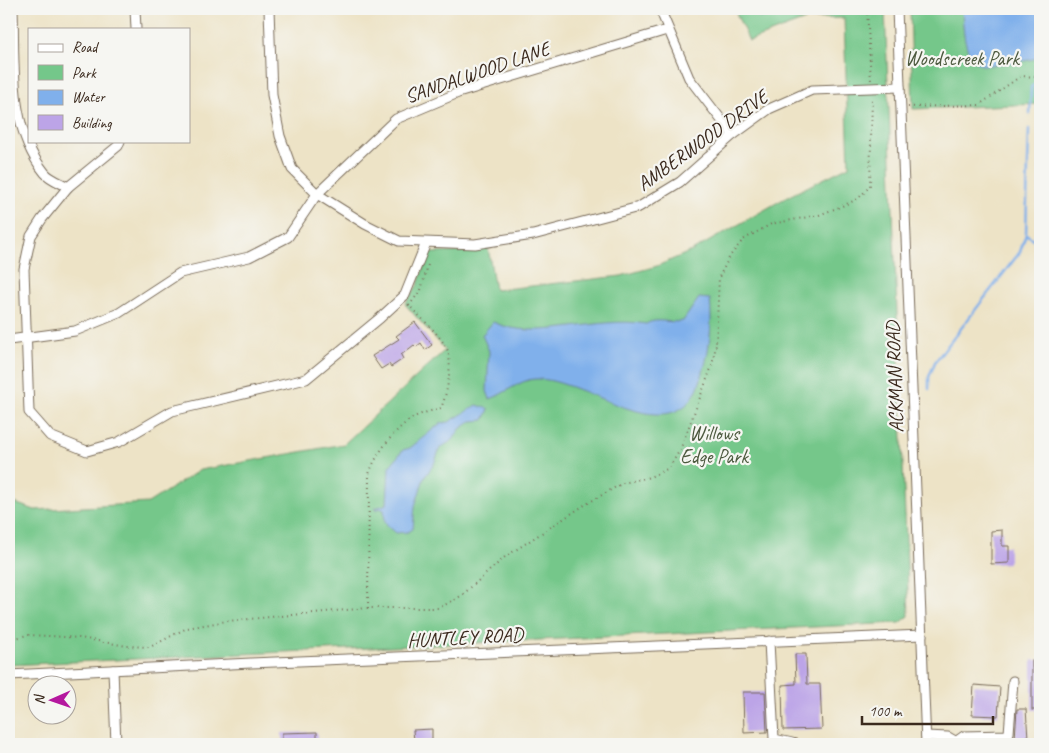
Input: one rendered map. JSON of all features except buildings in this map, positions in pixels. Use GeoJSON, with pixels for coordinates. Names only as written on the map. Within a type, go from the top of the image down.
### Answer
{"type":"FeatureCollection","features":[{"type":"Feature","properties":{"kind":"street"},"geometry":{"type":"LineString","coordinates":[[13,9],[17,110],[28,142]]}},
{"type":"Feature","properties":{"kind":"street"},"geometry":{"type":"LineString","coordinates":[[135,9],[136,28]]}},
{"type":"Feature","properties":{"kind":"street","name":"AMBERWOOD DRIVE"},"geometry":{"type":"LineString","coordinates":[[269,9],[272,95],[280,136],[292,169],[317,194],[365,224],[399,241],[475,244],[533,235],[639,207],[680,182],[733,135],[770,109],[812,90],[900,87]]}},
{"type":"Feature","properties":{"kind":"street"},"geometry":{"type":"LineString","coordinates":[[660,9],[667,30],[689,78],[733,135]]}},
{"type":"Feature","properties":{"kind":"street","name":"ACKMAN ROAD"},"geometry":{"type":"LineString","coordinates":[[897,9],[926,740]]}},
{"type":"Feature","properties":{"kind":"street","name":"SANDALWOOD LANE"},"geometry":{"type":"LineString","coordinates":[[9,340],[75,331],[119,313],[180,273],[249,257],[288,237],[317,194],[396,119],[458,93],[667,30]]}},
{"type":"Feature","properties":{"kind":"street"},"geometry":{"type":"LineString","coordinates":[[28,142],[46,174],[68,187]]}},
{"type":"Feature","properties":{"kind":"street"},"geometry":{"type":"LineString","coordinates":[[120,142],[118,146],[68,187],[31,236],[24,269],[29,412],[50,436],[87,452],[119,442],[172,411],[306,379],[402,298],[429,243]]}},
{"type":"Feature","properties":{"kind":"street","name":"HUNTLEY ROAD"},"geometry":{"type":"LineString","coordinates":[[9,676],[922,635]]}},
{"type":"Feature","properties":{"kind":"street"},"geometry":{"type":"LineString","coordinates":[[769,642],[774,739],[797,744]]}},
{"type":"Feature","properties":{"kind":"street"},"geometry":{"type":"LineString","coordinates":[[113,670],[116,744]]}},
{"type":"Feature","properties":{"kind":"street"},"geometry":{"type":"LineString","coordinates":[[926,740],[948,737],[959,742],[964,736],[1006,736],[1009,733],[1013,681]]}},
{"type":"Feature","properties":{"kind":"path"},"geometry":{"type":"LineString","coordinates":[[9,640],[27,635],[49,636],[150,647],[187,628],[227,621],[368,608],[439,608],[461,596],[505,557],[583,506],[623,483],[650,477],[669,468],[680,450],[712,366],[716,345],[719,277],[730,256],[743,240],[771,224],[819,215],[858,199],[870,186],[873,130],[867,9]]}},
{"type":"Feature","properties":{"kind":"path"},"geometry":{"type":"LineString","coordinates":[[901,108],[979,105],[1021,76],[1040,77]]}},
{"type":"Feature","properties":{"kind":"path"},"geometry":{"type":"LineString","coordinates":[[409,306],[421,290],[427,273],[429,243]]}},
{"type":"Feature","properties":{"kind":"path"},"geometry":{"type":"LineString","coordinates":[[368,608],[369,474],[374,461],[397,432],[412,418],[441,408],[446,395],[450,356],[446,346],[402,298]]}},
{"type":"Feature","properties":{"kind":"green space","name":"Willows Edge Park"},"geometry":{"type":"Polygon","coordinates":[[[734,9],[885,9],[909,616],[900,623],[9,665],[9,501],[35,510],[148,503],[200,470],[344,444],[445,350],[405,304],[418,284],[428,253],[459,252],[488,247],[495,290],[621,276],[657,266],[692,251],[787,197],[849,166],[844,18],[808,19],[749,41],[734,9]]]}},
{"type":"Feature","properties":{"kind":"green space","name":"Woodscreek Park"},"geometry":{"type":"Polygon","coordinates":[[[910,9],[1040,9],[1040,104],[913,109],[910,9]]]}},
{"type":"Feature","properties":{"kind":"water"},"geometry":{"type":"Polygon","coordinates":[[[754,9],[797,9],[759,18],[754,9]]]}},
{"type":"Feature","properties":{"kind":"water"},"geometry":{"type":"Polygon","coordinates":[[[962,9],[1040,9],[1040,57],[991,65],[982,65],[976,62],[971,57],[965,41],[962,9]]]}},
{"type":"Feature","properties":{"kind":"water"},"geometry":{"type":"Polygon","coordinates":[[[699,298],[710,299],[711,330],[706,362],[700,382],[688,403],[670,413],[649,413],[626,408],[578,389],[555,382],[535,379],[518,384],[490,399],[487,391],[489,351],[482,335],[493,322],[510,328],[529,330],[608,323],[646,324],[654,321],[678,322],[683,321],[699,298]]]}},
{"type":"Feature","properties":{"kind":"water"},"geometry":{"type":"Polygon","coordinates":[[[477,405],[489,409],[484,420],[472,421],[460,429],[453,440],[440,448],[434,464],[424,478],[415,506],[413,529],[408,532],[396,533],[385,523],[384,510],[380,508],[375,510],[375,508],[387,504],[389,467],[403,450],[410,448],[441,423],[449,422],[477,405]]]}},
{"type":"Feature","properties":{"kind":"waterway"},"geometry":{"type":"LineString","coordinates":[[1030,114],[1031,87],[1034,85],[1040,88]]}},
{"type":"Feature","properties":{"kind":"waterway"},"geometry":{"type":"LineString","coordinates":[[929,389],[929,377],[935,362],[1020,252],[1026,234],[1029,129]]}},
{"type":"Feature","properties":{"kind":"waterway"},"geometry":{"type":"LineString","coordinates":[[1026,234],[1040,244]]}}]}
